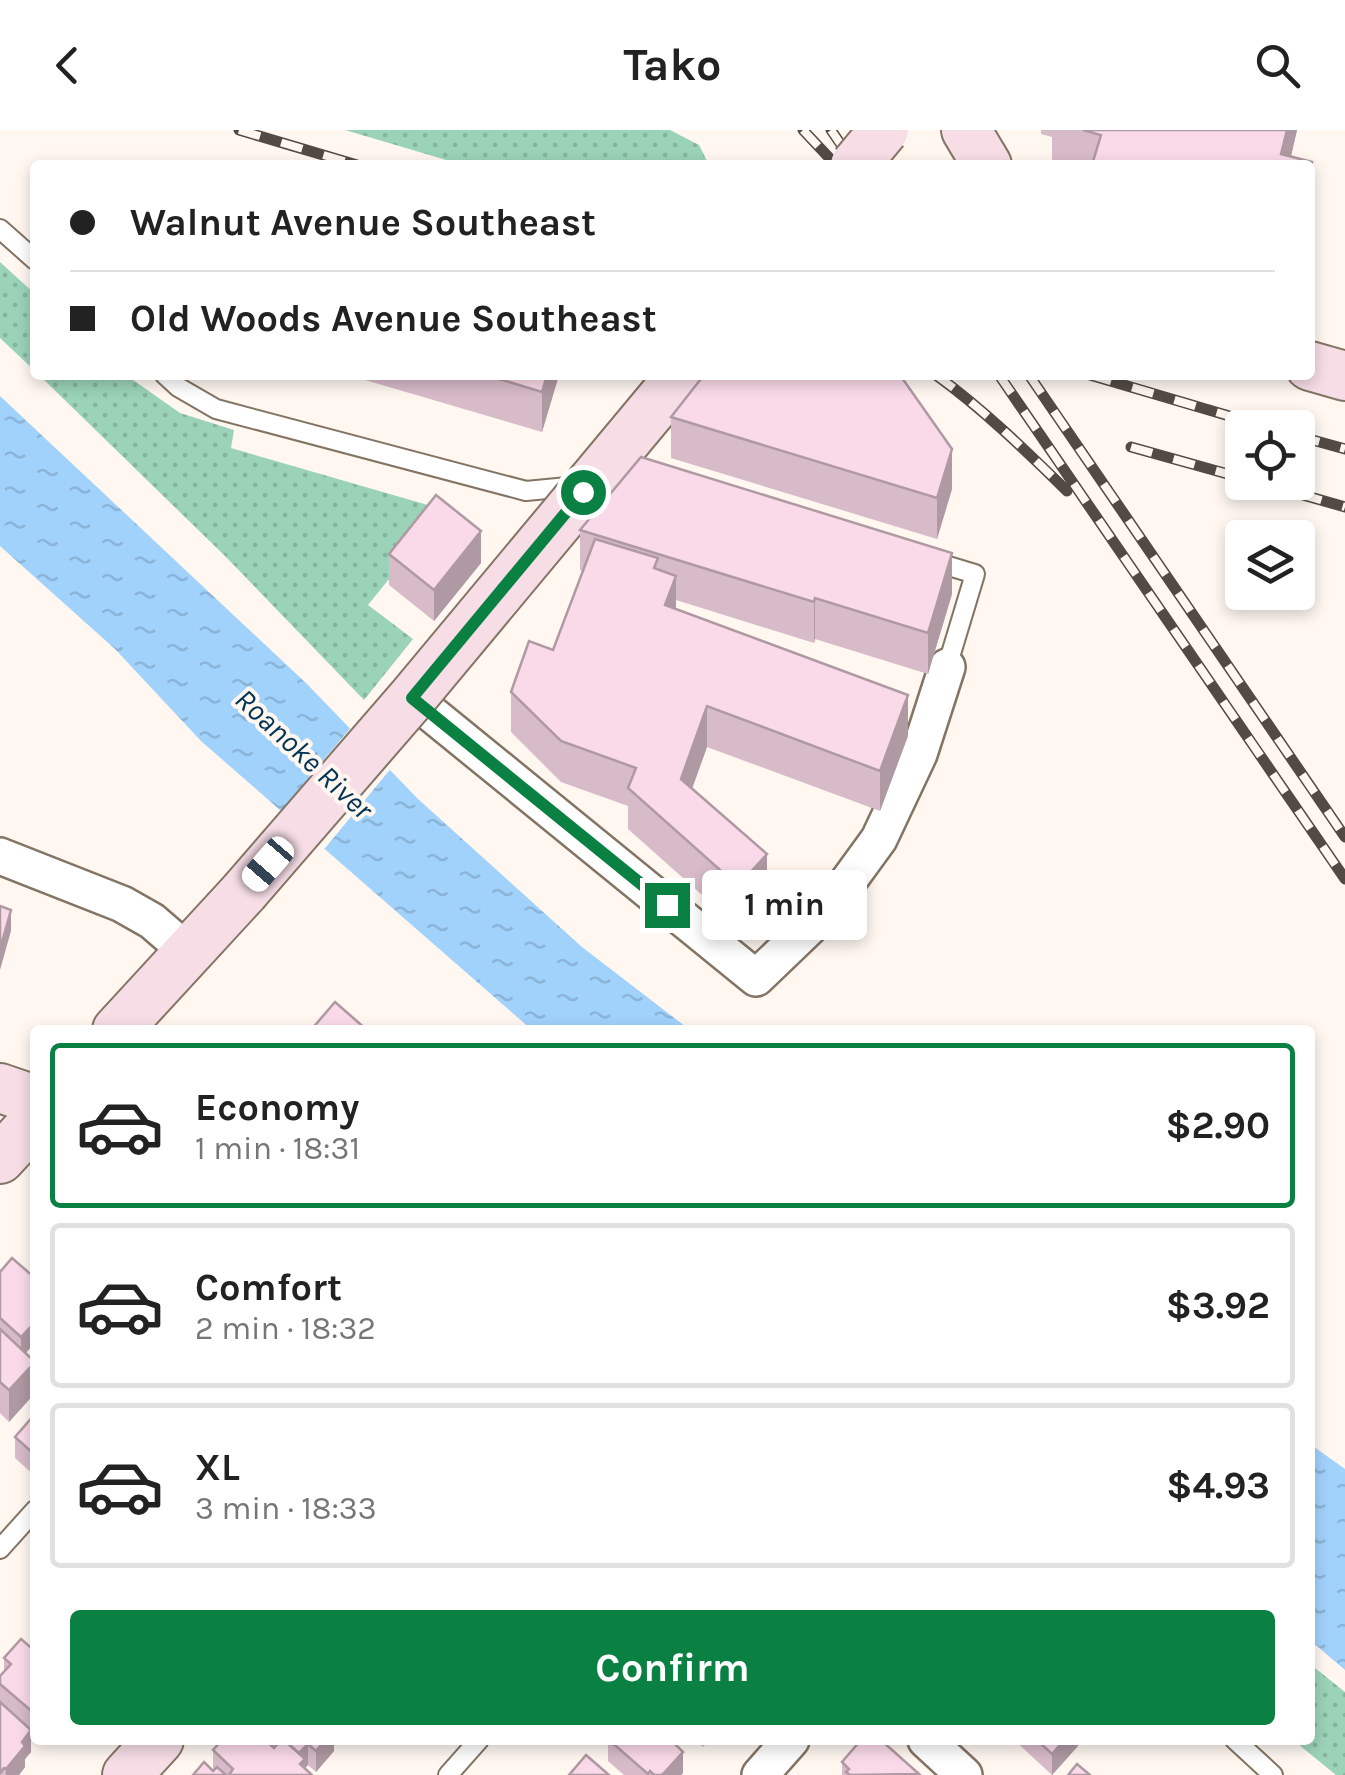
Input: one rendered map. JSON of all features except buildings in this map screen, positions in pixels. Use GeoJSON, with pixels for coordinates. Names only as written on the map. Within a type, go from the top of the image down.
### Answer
{"type":"FeatureCollection","features":[{"type":"Feature","properties":{"kind":"main road"},"geometry":{"type":"LineString","coordinates":[[859,160],[884,130]]}},
{"type":"Feature","properties":{"kind":"main road"},"geometry":{"type":"LineString","coordinates":[[966,130],[984,160]]}},
{"type":"Feature","properties":{"kind":"main road"},"geometry":{"type":"LineString","coordinates":[[1315,367],[1345,376]]}},
{"type":"Feature","properties":{"kind":"main road"},"geometry":{"type":"LineString","coordinates":[[128,1025],[412,698],[676,380]]}},
{"type":"Feature","properties":{"kind":"main road"},"geometry":{"type":"LineString","coordinates":[[0,1088],[30,1098]]}},
{"type":"Feature","properties":{"kind":"main road"},"geometry":{"type":"LineString","coordinates":[[0,1159],[30,1126]]}},
{"type":"Feature","properties":{"kind":"main road"},"geometry":{"type":"LineString","coordinates":[[127,1775],[154,1745]]}},
{"type":"Feature","properties":{"kind":"street"},"geometry":{"type":"LineString","coordinates":[[412,698],[756,978],[828,908],[880,839],[919,754],[947,667]]}},
{"type":"Feature","properties":{"kind":"street"},"geometry":{"type":"LineString","coordinates":[[0,856],[122,904],[152,921],[188,952]]}},
{"type":"Feature","properties":{"kind":"street"},"geometry":{"type":"LineString","coordinates":[[760,1775],[787,1745]]}},
{"type":"Feature","properties":{"kind":"street"},"geometry":{"type":"LineString","coordinates":[[931,1745],[964,1775]]}},
{"type":"Feature","properties":{"kind":"lane"},"geometry":{"type":"LineString","coordinates":[[0,229],[30,256]]}},
{"type":"Feature","properties":{"kind":"lane"},"geometry":{"type":"LineString","coordinates":[[170,380],[216,409],[526,491],[617,483]]}},
{"type":"Feature","properties":{"kind":"lane"},"geometry":{"type":"LineString","coordinates":[[918,557],[976,574],[947,667]]}},
{"type":"Feature","properties":{"kind":"lane"},"geometry":{"type":"LineString","coordinates":[[0,1549],[30,1516]]}},
{"type":"Feature","properties":{"kind":"lane"},"geometry":{"type":"LineString","coordinates":[[448,1775],[475,1745]]}},
{"type":"Feature","properties":{"kind":"lane"},"geometry":{"type":"LineString","coordinates":[[1240,1745],[1273,1775]]}},
{"type":"Feature","properties":{"kind":"green space"},"geometry":{"type":"Polygon","coordinates":[[[345,130],[670,130],[699,145],[706,160],[446,160],[345,130]]]}},
{"type":"Feature","properties":{"kind":"green space"},"geometry":{"type":"Polygon","coordinates":[[[0,262],[30,289],[30,366],[0,338],[0,262]]]}},
{"type":"Feature","properties":{"kind":"green space"},"geometry":{"type":"Polygon","coordinates":[[[44,380],[133,380],[180,413],[234,430],[231,448],[445,510],[368,605],[413,639],[364,700],[225,556],[44,380]]]}},
{"type":"Feature","properties":{"kind":"green space"},"geometry":{"type":"Polygon","coordinates":[[[1315,1668],[1345,1692],[1345,1775],[1336,1775],[1299,1745],[1315,1745],[1315,1668]]]}},
{"type":"Feature","properties":{"kind":"water","name":"Roanoke River"},"geometry":{"type":"Polygon","coordinates":[[[0,396],[308,685],[418,799],[582,947],[683,1025],[526,1025],[201,741],[115,649],[0,546],[0,396]]]}},
{"type":"Feature","properties":{"kind":"water"},"geometry":{"type":"Polygon","coordinates":[[[1315,1448],[1345,1469],[1345,1670],[1315,1644],[1315,1448]]]}},
{"type":"Feature","properties":{"kind":"pier"},"geometry":{"type":"Polygon","coordinates":[[[353,725],[393,766],[321,853],[278,814],[353,725]]]}},
{"type":"Feature","properties":{"kind":"railway"},"geometry":{"type":"LineString","coordinates":[[239,130],[340,160]]}},
{"type":"Feature","properties":{"kind":"railway"},"geometry":{"type":"LineString","coordinates":[[803,130],[831,160]]}},
{"type":"Feature","properties":{"kind":"railway"},"geometry":{"type":"LineString","coordinates":[[831,130],[852,160]]}},
{"type":"Feature","properties":{"kind":"railway"},"geometry":{"type":"LineString","coordinates":[[857,130],[878,160]]}},
{"type":"Feature","properties":{"kind":"railway"},"geometry":{"type":"LineString","coordinates":[[942,380],[1067,491]]}},
{"type":"Feature","properties":{"kind":"railway"},"geometry":{"type":"LineString","coordinates":[[1002,380],[1345,879]]}},
{"type":"Feature","properties":{"kind":"railway"},"geometry":{"type":"LineString","coordinates":[[1032,380],[1345,837]]}},
{"type":"Feature","properties":{"kind":"railway"},"geometry":{"type":"LineString","coordinates":[[1107,380],[1225,415]]}},
{"type":"Feature","properties":{"kind":"railway"},"geometry":{"type":"LineString","coordinates":[[1315,441],[1345,449]]}},
{"type":"Feature","properties":{"kind":"railway"},"geometry":{"type":"LineString","coordinates":[[1131,447],[1225,473]]}},
{"type":"Feature","properties":{"kind":"railway"},"geometry":{"type":"LineString","coordinates":[[1315,498],[1345,507]]}},
{"type":"Feature","properties":{"kind":"route"},"geometry":{"type":"LineString","coordinates":[[583,492],[412,698],[667,905]]}}]}
